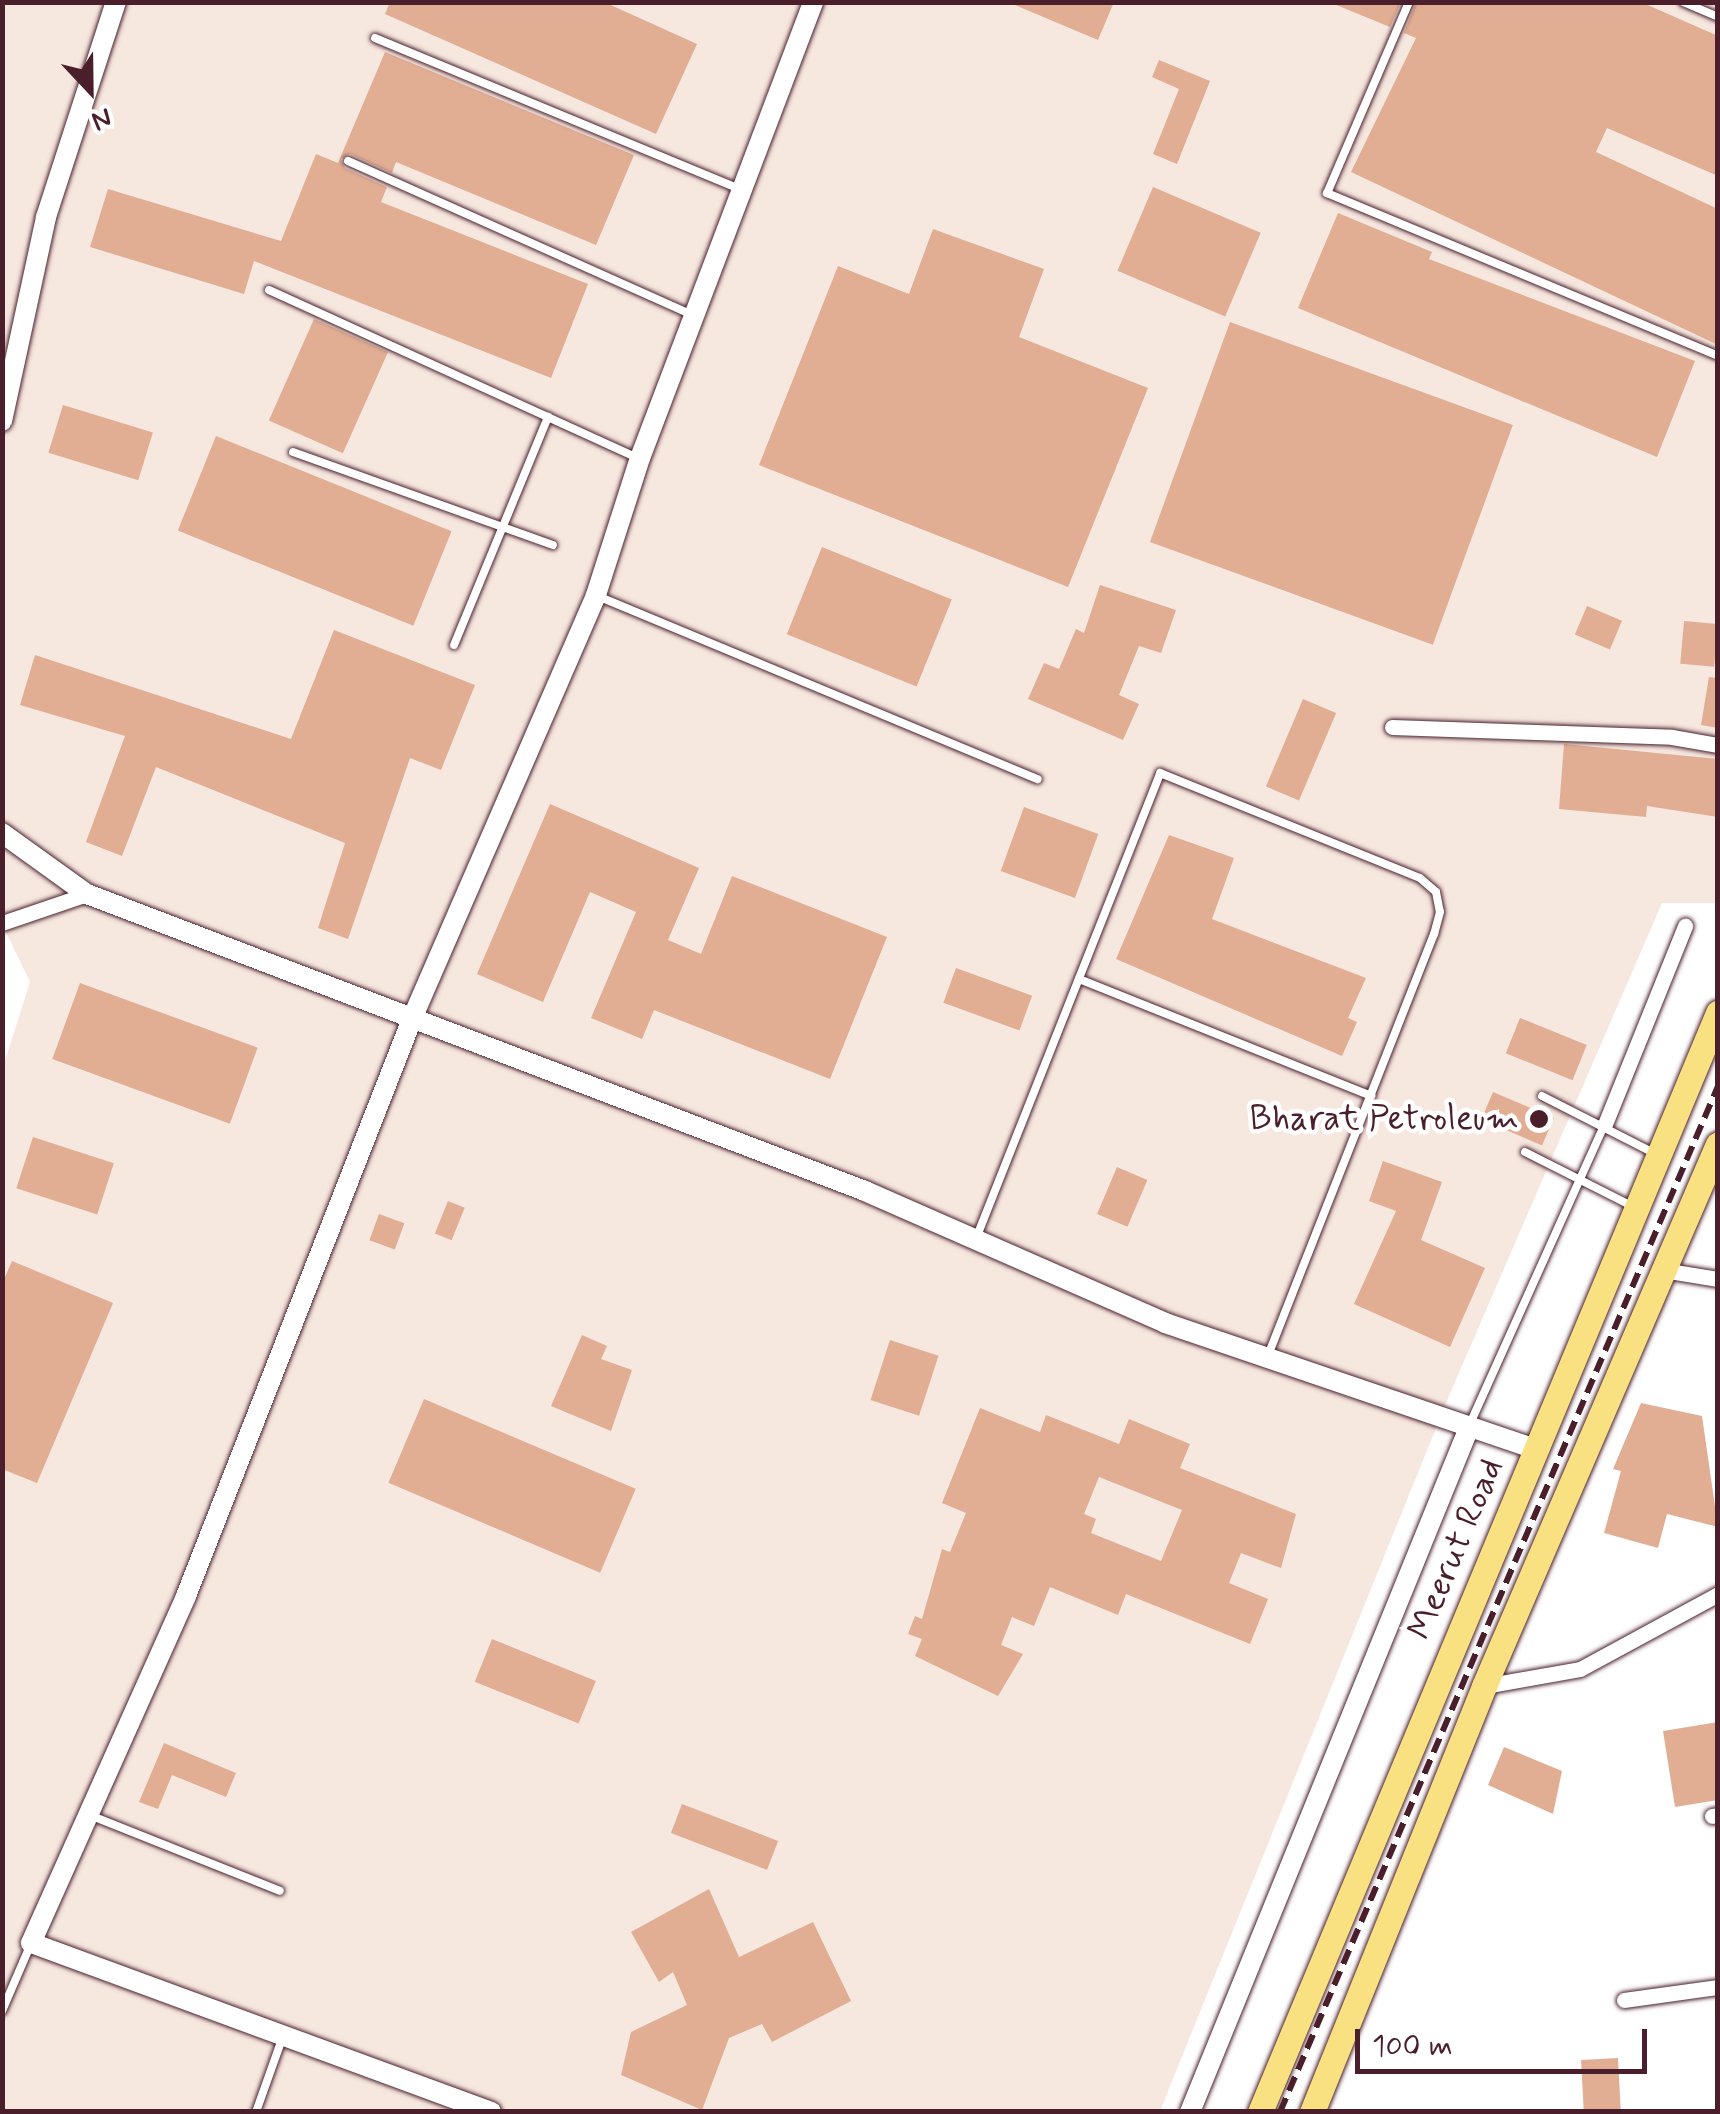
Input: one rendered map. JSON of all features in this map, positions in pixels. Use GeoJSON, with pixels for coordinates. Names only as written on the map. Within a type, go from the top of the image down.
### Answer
{"type":"FeatureCollection","features":[{"type":"Feature","properties":{"kind":"main road","name":"Meerut Road"},"geometry":{"type":"LineString","coordinates":[[1260,2112],[1718,1013]]}},
{"type":"Feature","properties":{"kind":"main road"},"geometry":{"type":"LineString","coordinates":[[1312,2112],[1484,1686],[1718,1144]]}},
{"type":"Feature","properties":{"kind":"main road"},"geometry":{"type":"LineString","coordinates":[[1536,1449],[1580,1464]]}},
{"type":"Feature","properties":{"kind":"street"},"geometry":{"type":"LineString","coordinates":[[2,421],[46,217],[116,2]]}},
{"type":"Feature","properties":{"kind":"street"},"geometry":{"type":"LineString","coordinates":[[491,2112],[31,1943],[92,1816],[186,1596],[414,1014],[596,595],[640,458],[813,2]]}},
{"type":"Feature","properties":{"kind":"street"},"geometry":{"type":"LineString","coordinates":[[1392,726],[1672,737],[1718,745]]}},
{"type":"Feature","properties":{"kind":"street"},"geometry":{"type":"LineString","coordinates":[[2,833],[87,894],[414,1014],[866,1191],[1165,1322],[1468,1430],[1536,1449]]}},
{"type":"Feature","properties":{"kind":"street"},"geometry":{"type":"LineString","coordinates":[[2,923],[87,894]]}},
{"type":"Feature","properties":{"kind":"street"},"geometry":{"type":"LineString","coordinates":[[1605,1124],[1685,926]]}},
{"type":"Feature","properties":{"kind":"street"},"geometry":{"type":"LineString","coordinates":[[1664,1270],[1718,1279]]}},
{"type":"Feature","properties":{"kind":"street"},"geometry":{"type":"LineString","coordinates":[[1190,2112],[1468,1430]]}},
{"type":"Feature","properties":{"kind":"street"},"geometry":{"type":"LineString","coordinates":[[1484,1686],[1580,1669],[1718,1594]]}},
{"type":"Feature","properties":{"kind":"street"},"geometry":{"type":"LineString","coordinates":[[1624,2000],[1718,1987]]}},
{"type":"Feature","properties":{"kind":"lane"},"geometry":{"type":"LineString","coordinates":[[1409,2],[1327,192],[1718,356]]}},
{"type":"Feature","properties":{"kind":"lane"},"geometry":{"type":"LineString","coordinates":[[1683,2],[1718,17]]}},
{"type":"Feature","properties":{"kind":"lane"},"geometry":{"type":"LineString","coordinates":[[375,38],[744,191]]}},
{"type":"Feature","properties":{"kind":"lane"},"geometry":{"type":"LineString","coordinates":[[348,161],[696,316]]}},
{"type":"Feature","properties":{"kind":"lane"},"geometry":{"type":"LineString","coordinates":[[268,290],[640,458]]}},
{"type":"Feature","properties":{"kind":"lane"},"geometry":{"type":"LineString","coordinates":[[454,645],[548,416]]}},
{"type":"Feature","properties":{"kind":"lane"},"geometry":{"type":"LineString","coordinates":[[293,452],[502,530],[553,545]]}},
{"type":"Feature","properties":{"kind":"lane"},"geometry":{"type":"LineString","coordinates":[[596,595],[1038,779]]}},
{"type":"Feature","properties":{"kind":"lane"},"geometry":{"type":"LineString","coordinates":[[974,1241],[1160,773],[1420,878],[1436,892],[1440,912],[1372,1096],[1268,1356]]}},
{"type":"Feature","properties":{"kind":"lane"},"geometry":{"type":"LineString","coordinates":[[1079,979],[1372,1096]]}},
{"type":"Feature","properties":{"kind":"lane"},"geometry":{"type":"LineString","coordinates":[[1542,1096],[1605,1124],[1656,1154]]}},
{"type":"Feature","properties":{"kind":"lane"},"geometry":{"type":"LineString","coordinates":[[1468,1430],[1605,1124]]}},
{"type":"Feature","properties":{"kind":"lane"},"geometry":{"type":"LineString","coordinates":[[1525,1152],[1634,1207]]}},
{"type":"Feature","properties":{"kind":"lane"},"geometry":{"type":"LineString","coordinates":[[92,1816],[280,1891]]}},
{"type":"Feature","properties":{"kind":"lane"},"geometry":{"type":"LineString","coordinates":[[2,2011],[31,1943]]}},
{"type":"Feature","properties":{"kind":"lane"},"geometry":{"type":"LineString","coordinates":[[256,2112],[283,2036]]}},
{"type":"Feature","properties":{"kind":"shaded area"},"geometry":{"type":"Polygon","coordinates":[[[3,3],[1717,3],[1717,903],[1662,903],[1449,1396],[1160,2111],[3,2111],[2,1070],[30,982],[3,926],[3,3]]]}},
{"type":"Feature","properties":{"kind":"building"},"geometry":{"type":"Polygon","coordinates":[[[390,2],[604,2],[697,44],[656,134],[385,14],[390,2]]]}},
{"type":"Feature","properties":{"kind":"building"},"geometry":{"type":"Polygon","coordinates":[[[1008,2],[1114,2],[1098,40],[1008,2]]]}},
{"type":"Feature","properties":{"kind":"building"},"geometry":{"type":"Polygon","coordinates":[[[1329,2],[1401,2],[1390,27],[1329,2]]]}},
{"type":"Feature","properties":{"kind":"building"},"geometry":{"type":"Polygon","coordinates":[[[1416,2],[1641,2],[1718,36],[1718,176],[1607,128],[1596,152],[1718,209],[1718,345],[1351,172],[1416,38],[1404,33],[1416,2]]]}},
{"type":"Feature","properties":{"kind":"building"},"geometry":{"type":"Polygon","coordinates":[[[385,52],[634,155],[596,245],[396,162],[392,173],[350,154],[341,159],[345,168],[387,187],[381,202],[588,284],[551,378],[254,261],[244,294],[90,247],[108,189],[281,241],[316,154],[338,163],[385,52]]]}},
{"type":"Feature","properties":{"kind":"building"},"geometry":{"type":"Polygon","coordinates":[[[1159,60],[1210,81],[1177,164],[1153,154],[1179,89],[1152,77],[1159,60]]]}},
{"type":"Feature","properties":{"kind":"building"},"geometry":{"type":"Polygon","coordinates":[[[1153,187],[1261,233],[1225,316],[1117,271],[1153,187]]]}},
{"type":"Feature","properties":{"kind":"building"},"geometry":{"type":"Polygon","coordinates":[[[1338,213],[1432,252],[1429,259],[1695,361],[1657,457],[1298,308],[1338,213]]]}},
{"type":"Feature","properties":{"kind":"building"},"geometry":{"type":"Polygon","coordinates":[[[933,229],[1044,269],[1019,337],[1148,388],[1068,587],[759,465],[838,266],[909,294],[933,229]]]}},
{"type":"Feature","properties":{"kind":"building"},"geometry":{"type":"Polygon","coordinates":[[[314,319],[388,352],[343,453],[269,420],[314,319]]]}},
{"type":"Feature","properties":{"kind":"building"},"geometry":{"type":"Polygon","coordinates":[[[1230,322],[1513,425],[1433,645],[1150,542],[1230,322]]]}},
{"type":"Feature","properties":{"kind":"building"},"geometry":{"type":"Polygon","coordinates":[[[63,405],[153,432],[138,480],[48,453],[63,405]]]}},
{"type":"Feature","properties":{"kind":"building"},"geometry":{"type":"Polygon","coordinates":[[[216,436],[452,531],[413,626],[178,531],[216,436]]]}},
{"type":"Feature","properties":{"kind":"building"},"geometry":{"type":"Polygon","coordinates":[[[822,547],[952,599],[917,687],[787,634],[822,547]]]}},
{"type":"Feature","properties":{"kind":"building"},"geometry":{"type":"Polygon","coordinates":[[[1100,585],[1176,610],[1161,653],[1139,646],[1119,695],[1139,704],[1123,740],[1028,699],[1044,663],[1059,669],[1076,629],[1084,633],[1100,585]]]}},
{"type":"Feature","properties":{"kind":"building"},"geometry":{"type":"Polygon","coordinates":[[[1587,606],[1622,621],[1610,649],[1575,635],[1587,606]]]}},
{"type":"Feature","properties":{"kind":"building"},"geometry":{"type":"Polygon","coordinates":[[[1684,621],[1718,624],[1714,667],[1680,664],[1684,621]]]}},
{"type":"Feature","properties":{"kind":"building"},"geometry":{"type":"Polygon","coordinates":[[[334,630],[475,685],[441,770],[410,758],[348,939],[318,928],[345,843],[156,767],[122,856],[86,842],[125,736],[20,705],[35,655],[291,739],[334,630]]]}},
{"type":"Feature","properties":{"kind":"building"},"geometry":{"type":"Polygon","coordinates":[[[1709,677],[1718,678],[1718,728],[1701,725],[1709,677]]]}},
{"type":"Feature","properties":{"kind":"building"},"geometry":{"type":"Polygon","coordinates":[[[1303,699],[1336,713],[1299,801],[1266,786],[1303,699]]]}},
{"type":"Feature","properties":{"kind":"building"},"geometry":{"type":"Polygon","coordinates":[[[1564,744],[1718,759],[1718,817],[1647,806],[1646,817],[1559,809],[1564,744]]]}},
{"type":"Feature","properties":{"kind":"building"},"geometry":{"type":"Polygon","coordinates":[[[550,804],[699,868],[668,940],[701,954],[732,876],[887,937],[830,1079],[654,1010],[642,1039],[591,1018],[636,912],[590,892],[543,1002],[477,974],[550,804]]]}},
{"type":"Feature","properties":{"kind":"building"},"geometry":{"type":"Polygon","coordinates":[[[1024,807],[1098,834],[1075,898],[1001,871],[1024,807]]]}},
{"type":"Feature","properties":{"kind":"building"},"geometry":{"type":"Polygon","coordinates":[[[1169,835],[1234,858],[1212,919],[1366,978],[1348,1018],[1357,1022],[1342,1056],[1116,959],[1169,835]]]}},
{"type":"Feature","properties":{"kind":"building"},"geometry":{"type":"Polygon","coordinates":[[[956,968],[1032,996],[1019,1030],[943,1003],[956,968]]]}},
{"type":"Feature","properties":{"kind":"building"},"geometry":{"type":"Polygon","coordinates":[[[80,983],[258,1048],[230,1124],[52,1059],[80,983]]]}},
{"type":"Feature","properties":{"kind":"building"},"geometry":{"type":"Polygon","coordinates":[[[1520,1018],[1587,1045],[1573,1080],[1506,1053],[1520,1018]]]}},
{"type":"Feature","properties":{"kind":"building"},"geometry":{"type":"Polygon","coordinates":[[[1493,1092],[1554,1118],[1542,1145],[1481,1120],[1493,1092]]]}},
{"type":"Feature","properties":{"kind":"building"},"geometry":{"type":"Polygon","coordinates":[[[33,1137],[114,1163],[97,1215],[16,1188],[33,1137]]]}},
{"type":"Feature","properties":{"kind":"building"},"geometry":{"type":"Polygon","coordinates":[[[1383,1161],[1442,1182],[1421,1240],[1485,1268],[1450,1347],[1354,1304],[1396,1211],[1369,1201],[1383,1161]]]}},
{"type":"Feature","properties":{"kind":"building"},"geometry":{"type":"Polygon","coordinates":[[[1117,1167],[1147,1180],[1127,1227],[1097,1214],[1117,1167]]]}},
{"type":"Feature","properties":{"kind":"building"},"geometry":{"type":"Polygon","coordinates":[[[448,1201],[465,1208],[452,1240],[435,1233],[448,1201]]]}},
{"type":"Feature","properties":{"kind":"building"},"geometry":{"type":"Polygon","coordinates":[[[379,1214],[404,1223],[395,1250],[369,1240],[379,1214]]]}},
{"type":"Feature","properties":{"kind":"building"},"geometry":{"type":"Polygon","coordinates":[[[12,1261],[113,1303],[37,1483],[2,1469],[2,1284],[12,1261]]]}},
{"type":"Feature","properties":{"kind":"building"},"geometry":{"type":"Polygon","coordinates":[[[582,1335],[607,1346],[601,1359],[632,1370],[611,1431],[551,1406],[582,1335]]]}},
{"type":"Feature","properties":{"kind":"building"},"geometry":{"type":"Polygon","coordinates":[[[890,1340],[939,1356],[919,1416],[871,1400],[890,1340]]]}},
{"type":"Feature","properties":{"kind":"building"},"geometry":{"type":"Polygon","coordinates":[[[424,1399],[636,1489],[600,1573],[388,1483],[424,1399]]]}},
{"type":"Feature","properties":{"kind":"building"},"geometry":{"type":"Polygon","coordinates":[[[1641,1403],[1702,1416],[1718,1527],[1667,1514],[1658,1548],[1604,1533],[1621,1471],[1613,1469],[1641,1403]]]}},
{"type":"Feature","properties":{"kind":"building"},"geometry":{"type":"Polygon","coordinates":[[[980,1408],[1040,1432],[1046,1415],[1119,1444],[1129,1419],[1190,1444],[1180,1468],[1296,1514],[1281,1568],[1241,1553],[1229,1583],[1268,1599],[1250,1644],[1126,1594],[1118,1615],[1050,1587],[1034,1626],[1012,1617],[1001,1645],[1023,1654],[998,1696],[915,1656],[922,1639],[908,1634],[915,1616],[922,1619],[942,1549],[950,1552],[966,1513],[942,1503],[980,1408]],[[1099,1477],[1084,1514],[1096,1519],[1091,1533],[1161,1561],[1182,1510],[1099,1477]]]}},
{"type":"Feature","properties":{"kind":"building"},"geometry":{"type":"Polygon","coordinates":[[[492,1639],[596,1681],[579,1724],[475,1682],[492,1639]]]}},
{"type":"Feature","properties":{"kind":"building"},"geometry":{"type":"Polygon","coordinates":[[[1718,1722],[1718,1800],[1675,1807],[1663,1731],[1718,1722]]]}},
{"type":"Feature","properties":{"kind":"building"},"geometry":{"type":"Polygon","coordinates":[[[164,1743],[236,1773],[226,1797],[172,1775],[158,1809],[139,1802],[164,1743]]]}},
{"type":"Feature","properties":{"kind":"building"},"geometry":{"type":"Polygon","coordinates":[[[1504,1747],[1562,1771],[1553,1814],[1488,1785],[1504,1747]]]}},
{"type":"Feature","properties":{"kind":"building"},"geometry":{"type":"Polygon","coordinates":[[[682,1804],[778,1841],[767,1870],[671,1833],[682,1804]]]}},
{"type":"Feature","properties":{"kind":"building"},"geometry":{"type":"Polygon","coordinates":[[[709,1889],[739,1957],[813,1922],[851,2001],[772,2042],[762,2024],[729,2038],[702,2110],[621,2075],[631,2032],[687,2005],[673,1972],[659,1982],[631,1932],[709,1889]]]}},
{"type":"Feature","properties":{"kind":"building"},"geometry":{"type":"Polygon","coordinates":[[[1618,2058],[1621,2112],[1584,2112],[1581,2060],[1618,2058]]]}},
{"type":"Feature","properties":{"kind":"railway"},"geometry":{"type":"LineString","coordinates":[[1280,2112],[1718,1086]]}},
{"type":"Feature","properties":{"kind":"place","name":"Bharat Petroleum"},"geometry":{"type":"Point","coordinates":[1539,1119]}}]}
